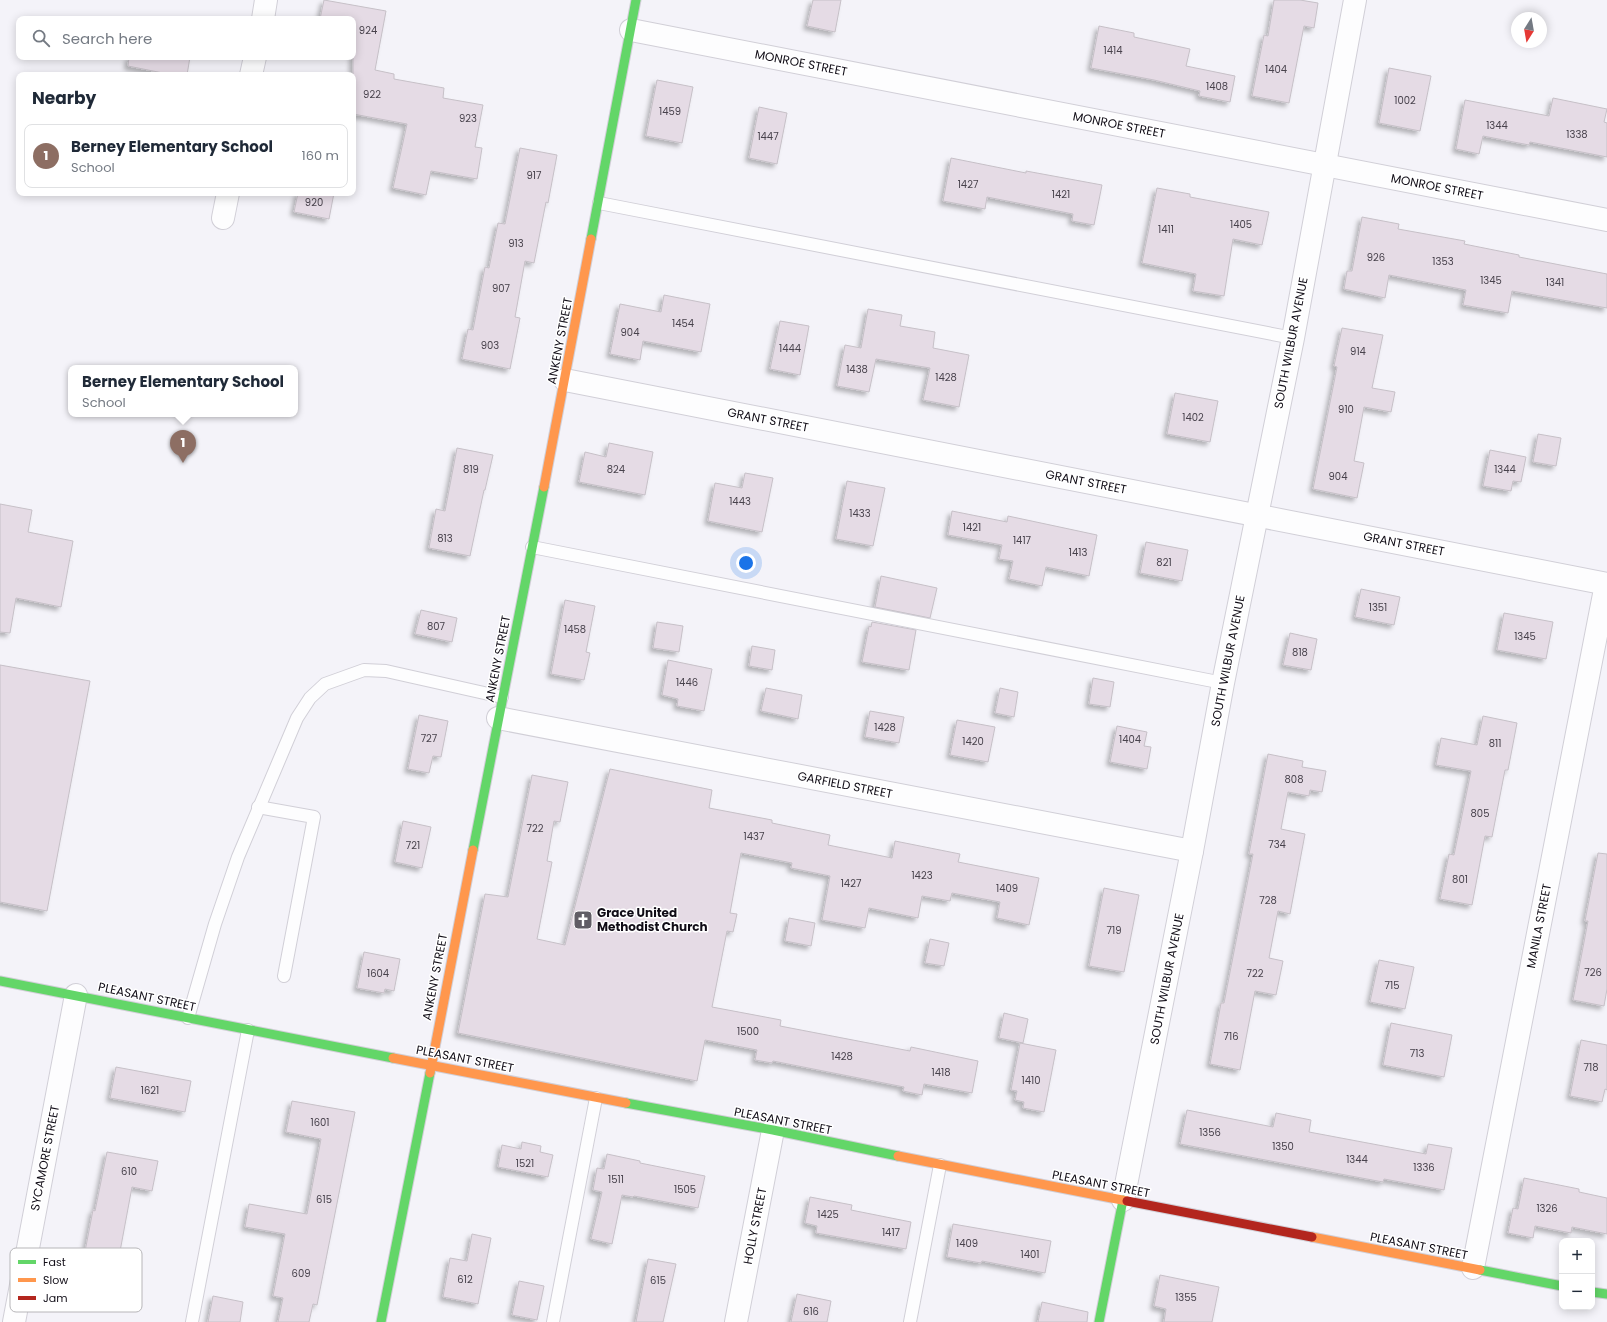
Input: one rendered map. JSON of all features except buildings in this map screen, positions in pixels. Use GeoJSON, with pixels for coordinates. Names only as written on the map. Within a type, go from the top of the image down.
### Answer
{"type":"FeatureCollection","features":[{"type":"Feature","properties":{"kind":"main road","name":"ANKENY STREET"},"geometry":{"type":"LineString","coordinates":[[381,1322],[430,1064],[565,380],[636,0]]}},
{"type":"Feature","properties":{"kind":"main road","name":"PLEASANT STREET"},"geometry":{"type":"LineString","coordinates":[[0,981],[430,1064],[596,1098],[773,1130],[940,1165],[1559,1285]]}},
{"type":"Feature","properties":{"kind":"main road","name":"SOUTH WILBUR AVENUE"},"geometry":{"type":"LineString","coordinates":[[1099,1322],[1123,1200]]}},
{"type":"Feature","properties":{"kind":"main road"},"geometry":{"type":"LineString","coordinates":[[1595,1292],[1607,1294]]}},
{"type":"Feature","properties":{"kind":"street"},"geometry":{"type":"LineString","coordinates":[[263,16],[266,0]]}},
{"type":"Feature","properties":{"kind":"street","name":"SOUTH WILBUR AVENUE"},"geometry":{"type":"LineString","coordinates":[[1123,1200],[1192,851],[1223,683],[1293,338],[1326,165],[1355,0]]}},
{"type":"Feature","properties":{"kind":"street","name":"MONROE STREET"},"geometry":{"type":"LineString","coordinates":[[631,30],[1607,220]]}},
{"type":"Feature","properties":{"kind":"street"},"geometry":{"type":"LineString","coordinates":[[252,72],[254,60]]}},
{"type":"Feature","properties":{"kind":"street"},"geometry":{"type":"LineString","coordinates":[[223,218],[227,196]]}},
{"type":"Feature","properties":{"kind":"street","name":"GRANT STREET"},"geometry":{"type":"LineString","coordinates":[[565,380],[1606,584]]}},
{"type":"Feature","properties":{"kind":"street","name":"MANILA STREET"},"geometry":{"type":"LineString","coordinates":[[1473,1268],[1606,584]]}},
{"type":"Feature","properties":{"kind":"street","name":"GARFIELD STREET"},"geometry":{"type":"LineString","coordinates":[[498,718],[1192,851]]}},
{"type":"Feature","properties":{"kind":"street","name":"SYCAMORE STREET"},"geometry":{"type":"LineString","coordinates":[[28,1248],[76,995]]}},
{"type":"Feature","properties":{"kind":"street","name":"HOLLY STREET"},"geometry":{"type":"LineString","coordinates":[[736,1322],[773,1130]]}},
{"type":"Feature","properties":{"kind":"street","name":"SYCAMORE STREET"},"geometry":{"type":"LineString","coordinates":[[14,1322],[16,1312]]}},
{"type":"Feature","properties":{"kind":"lane"},"geometry":{"type":"LineString","coordinates":[[599,203],[1293,338]]}},
{"type":"Feature","properties":{"kind":"lane"},"geometry":{"type":"LineString","coordinates":[[532,547],[1223,683]]}},
{"type":"Feature","properties":{"kind":"lane"},"geometry":{"type":"LineString","coordinates":[[188,1018],[215,924],[238,856],[297,718],[310,698],[325,684],[364,670],[379,671],[502,697]]}},
{"type":"Feature","properties":{"kind":"lane"},"geometry":{"type":"LineString","coordinates":[[258,807],[314,817],[284,976]]}},
{"type":"Feature","properties":{"kind":"lane"},"geometry":{"type":"LineString","coordinates":[[192,1322],[248,1030]]}},
{"type":"Feature","properties":{"kind":"lane"},"geometry":{"type":"LineString","coordinates":[[553,1322],[596,1098]]}},
{"type":"Feature","properties":{"kind":"lane"},"geometry":{"type":"LineString","coordinates":[[910,1322],[940,1165]]}},
{"type":"Feature","properties":{"kind":"traffic: fast"},"geometry":{"type":"LineString","coordinates":[[591,239],[636,0]]}},
{"type":"Feature","properties":{"kind":"traffic: fast"},"geometry":{"type":"LineString","coordinates":[[473,850],[544,487]]}},
{"type":"Feature","properties":{"kind":"traffic: fast"},"geometry":{"type":"LineString","coordinates":[[0,981],[393,1058]]}},
{"type":"Feature","properties":{"kind":"traffic: fast"},"geometry":{"type":"LineString","coordinates":[[381,1322],[430,1073]]}},
{"type":"Feature","properties":{"kind":"traffic: fast"},"geometry":{"type":"LineString","coordinates":[[626,1103],[773,1130],[898,1156]]}},
{"type":"Feature","properties":{"kind":"traffic: fast"},"geometry":{"type":"LineString","coordinates":[[1099,1322],[1123,1200]]}},
{"type":"Feature","properties":{"kind":"traffic: fast"},"geometry":{"type":"LineString","coordinates":[[1480,1270],[1559,1285]]}},
{"type":"Feature","properties":{"kind":"traffic: fast"},"geometry":{"type":"LineString","coordinates":[[1595,1292],[1607,1294]]}},
{"type":"Feature","properties":{"kind":"traffic: slow"},"geometry":{"type":"LineString","coordinates":[[544,487],[591,239]]}},
{"type":"Feature","properties":{"kind":"traffic: slow"},"geometry":{"type":"LineString","coordinates":[[430,1073],[473,850]]}},
{"type":"Feature","properties":{"kind":"traffic: slow"},"geometry":{"type":"LineString","coordinates":[[393,1058],[626,1103]]}},
{"type":"Feature","properties":{"kind":"traffic: slow"},"geometry":{"type":"LineString","coordinates":[[898,1156],[1127,1201]]}},
{"type":"Feature","properties":{"kind":"traffic: slow"},"geometry":{"type":"LineString","coordinates":[[1312,1237],[1480,1270]]}},
{"type":"Feature","properties":{"kind":"traffic: jam"},"geometry":{"type":"LineString","coordinates":[[1127,1201],[1312,1237]]}},
{"type":"Feature","properties":{"kind":"place","name":"Berney Elementary School"},"geometry":{"type":"Point","coordinates":[183,463]}},
{"type":"Feature","properties":{"kind":"place","name":"Grace United Methodist Church"},"geometry":{"type":"Point","coordinates":[583,920]}}]}
